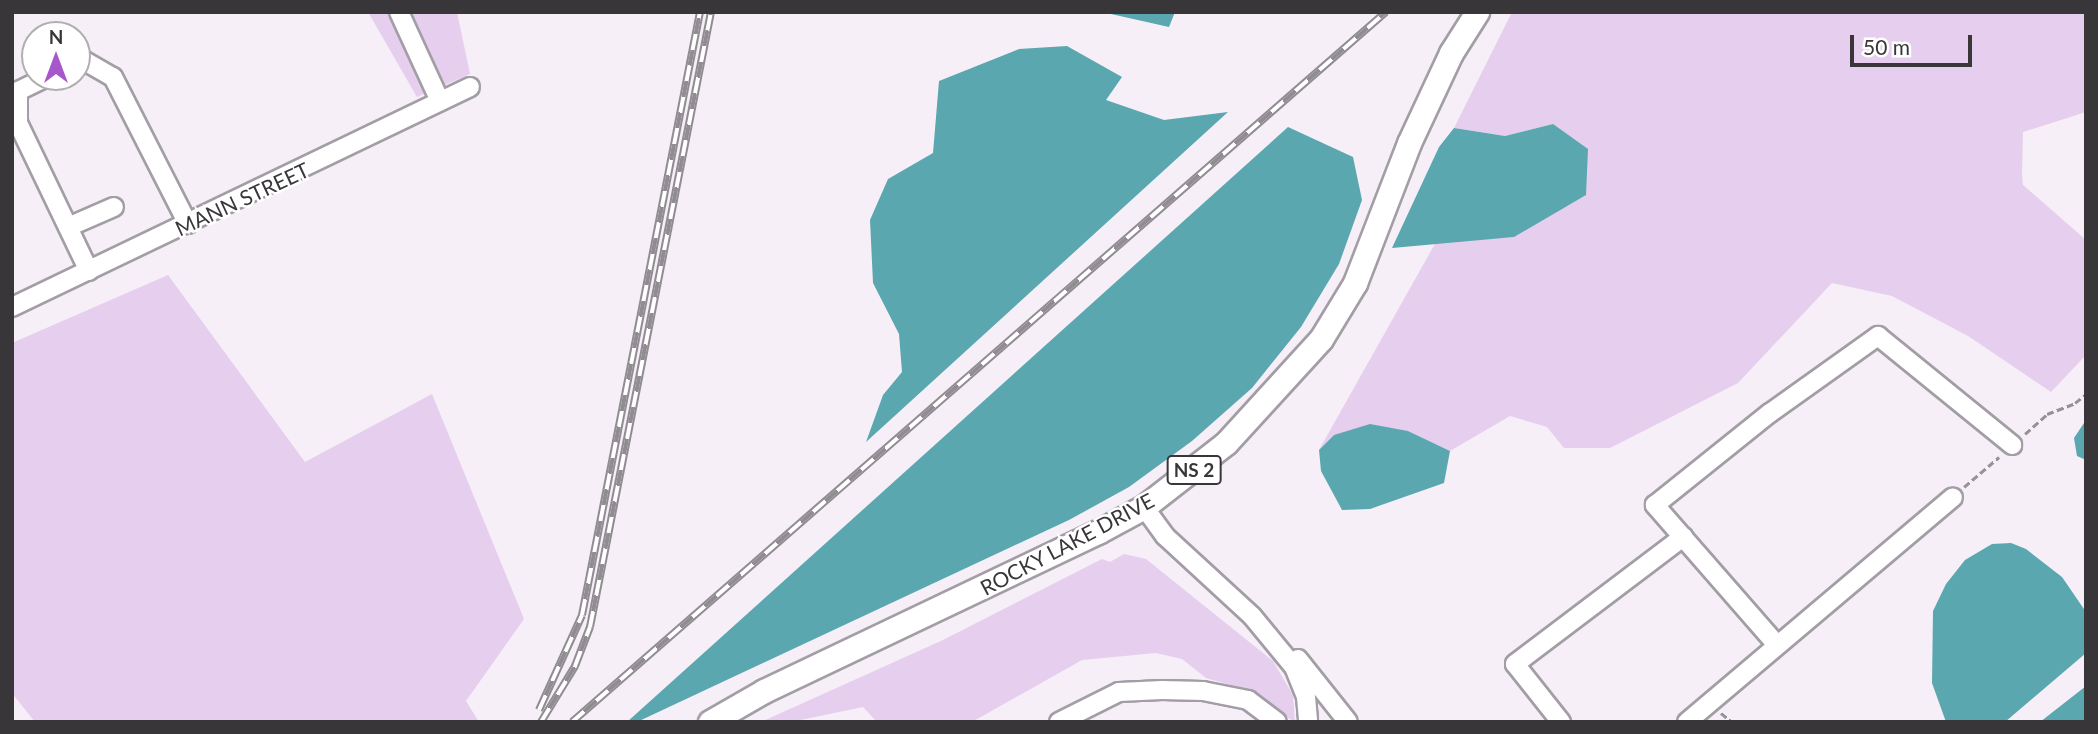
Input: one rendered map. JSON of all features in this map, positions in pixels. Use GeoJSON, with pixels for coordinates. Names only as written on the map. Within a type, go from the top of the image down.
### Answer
{"type":"FeatureCollection","features":[{"type":"Feature","properties":{"kind":"main road","name":"ROCKY LAKE DRIVE"},"geometry":{"type":"LineString","coordinates":[[710,722],[1144,507],[1226,443],[1321,339],[1371,251],[1409,144],[1451,53],[1477,12]]}},
{"type":"Feature","properties":{"kind":"street"},"geometry":{"type":"LineString","coordinates":[[400,12],[440,101]]}},
{"type":"Feature","properties":{"kind":"street"},"geometry":{"type":"LineString","coordinates":[[91,65],[113,77],[188,224]]}},
{"type":"Feature","properties":{"kind":"street","name":"MANN STREET"},"geometry":{"type":"LineString","coordinates":[[12,307],[470,87]]}},
{"type":"Feature","properties":{"kind":"street"},"geometry":{"type":"LineString","coordinates":[[21,90],[18,91],[18,123],[89,271]]}},
{"type":"Feature","properties":{"kind":"street"},"geometry":{"type":"LineString","coordinates":[[68,227],[114,207]]}},
{"type":"Feature","properties":{"kind":"street"},"geometry":{"type":"LineString","coordinates":[[1777,645],[1655,505],[1770,413],[1878,336],[2012,445]]}},
{"type":"Feature","properties":{"kind":"street"},"geometry":{"type":"LineString","coordinates":[[1686,722],[1954,497]]}},
{"type":"Feature","properties":{"kind":"street"},"geometry":{"type":"LineString","coordinates":[[1144,507],[1201,573],[1252,616],[1305,667],[1347,721]]}},
{"type":"Feature","properties":{"kind":"street"},"geometry":{"type":"LineString","coordinates":[[1561,722],[1515,664],[1683,537]]}},
{"type":"Feature","properties":{"kind":"street"},"geometry":{"type":"LineString","coordinates":[[1252,616],[1294,667],[1306,697],[1308,722]]}},
{"type":"Feature","properties":{"kind":"street"},"geometry":{"type":"LineString","coordinates":[[1059,722],[1119,692],[1162,690],[1203,691],[1248,700],[1277,722]]}},
{"type":"Feature","properties":{"kind":"shaded area"},"geometry":{"type":"Polygon","coordinates":[[[368,12],[457,12],[470,74],[417,97],[368,12]]]}},
{"type":"Feature","properties":{"kind":"shaded area"},"geometry":{"type":"Polygon","coordinates":[[[1512,12],[2086,12],[2086,112],[2023,132],[2022,174],[2023,185],[2086,240],[2086,355],[2051,392],[1968,336],[1892,296],[1832,283],[1738,383],[1610,448],[1564,448],[1547,427],[1510,416],[1450,451],[1408,431],[1334,435],[1319,450],[1436,242],[1514,237],[1553,124],[1505,136],[1454,128],[1512,12]]]}},
{"type":"Feature","properties":{"kind":"shaded area"},"geometry":{"type":"Polygon","coordinates":[[[168,275],[305,462],[432,394],[524,619],[466,701],[479,722],[35,722],[12,693],[12,343],[168,275]]]}},
{"type":"Feature","properties":{"kind":"shaded area"},"geometry":{"type":"Polygon","coordinates":[[[1124,554],[1146,559],[1273,661],[1293,695],[1295,722],[1237,687],[1206,678],[1182,659],[1156,653],[1082,660],[972,722],[877,722],[863,707],[791,722],[761,722],[943,640],[1102,559],[1110,562],[1124,554]]]}},
{"type":"Feature","properties":{"kind":"water"},"geometry":{"type":"Polygon","coordinates":[[[1102,12],[1175,12],[1169,27],[1102,12]]]}},
{"type":"Feature","properties":{"kind":"water"},"geometry":{"type":"Polygon","coordinates":[[[1067,46],[1122,77],[1106,100],[1164,120],[1228,112],[866,442],[883,395],[902,372],[899,334],[873,283],[870,220],[888,179],[933,153],[939,81],[1019,49],[1067,46]]]}},
{"type":"Feature","properties":{"kind":"water"},"geometry":{"type":"Polygon","coordinates":[[[1553,124],[1588,149],[1586,195],[1514,237],[1392,248],[1439,147],[1454,128],[1505,136],[1553,124]]]}},
{"type":"Feature","properties":{"kind":"water"},"geometry":{"type":"Polygon","coordinates":[[[1288,127],[1353,157],[1362,200],[1339,264],[1301,327],[1252,388],[1192,441],[1129,487],[1069,520],[637,722],[627,722],[1288,127]]]}},
{"type":"Feature","properties":{"kind":"water"},"geometry":{"type":"Polygon","coordinates":[[[2086,420],[2086,460],[2077,456],[2074,438],[2086,420]]]}},
{"type":"Feature","properties":{"kind":"water"},"geometry":{"type":"Polygon","coordinates":[[[1370,424],[1408,431],[1450,451],[1444,483],[1370,509],[1342,510],[1321,471],[1319,450],[1334,435],[1370,424]]]}},
{"type":"Feature","properties":{"kind":"water"},"geometry":{"type":"Polygon","coordinates":[[[2011,543],[2026,549],[2062,577],[2086,612],[2086,653],[2005,722],[1946,722],[1932,683],[1933,611],[1946,584],[1965,560],[1992,544],[2011,543]]]}},
{"type":"Feature","properties":{"kind":"water"},"geometry":{"type":"Polygon","coordinates":[[[2086,686],[2086,722],[2040,722],[2086,686]]]}},
{"type":"Feature","properties":{"kind":"railway"},"geometry":{"type":"LineString","coordinates":[[539,710],[582,615],[700,12]]}},
{"type":"Feature","properties":{"kind":"railway"},"geometry":{"type":"LineString","coordinates":[[541,722],[575,666],[590,627],[711,12]]}},
{"type":"Feature","properties":{"kind":"railway"},"geometry":{"type":"LineString","coordinates":[[572,722],[1386,12]]}}]}
